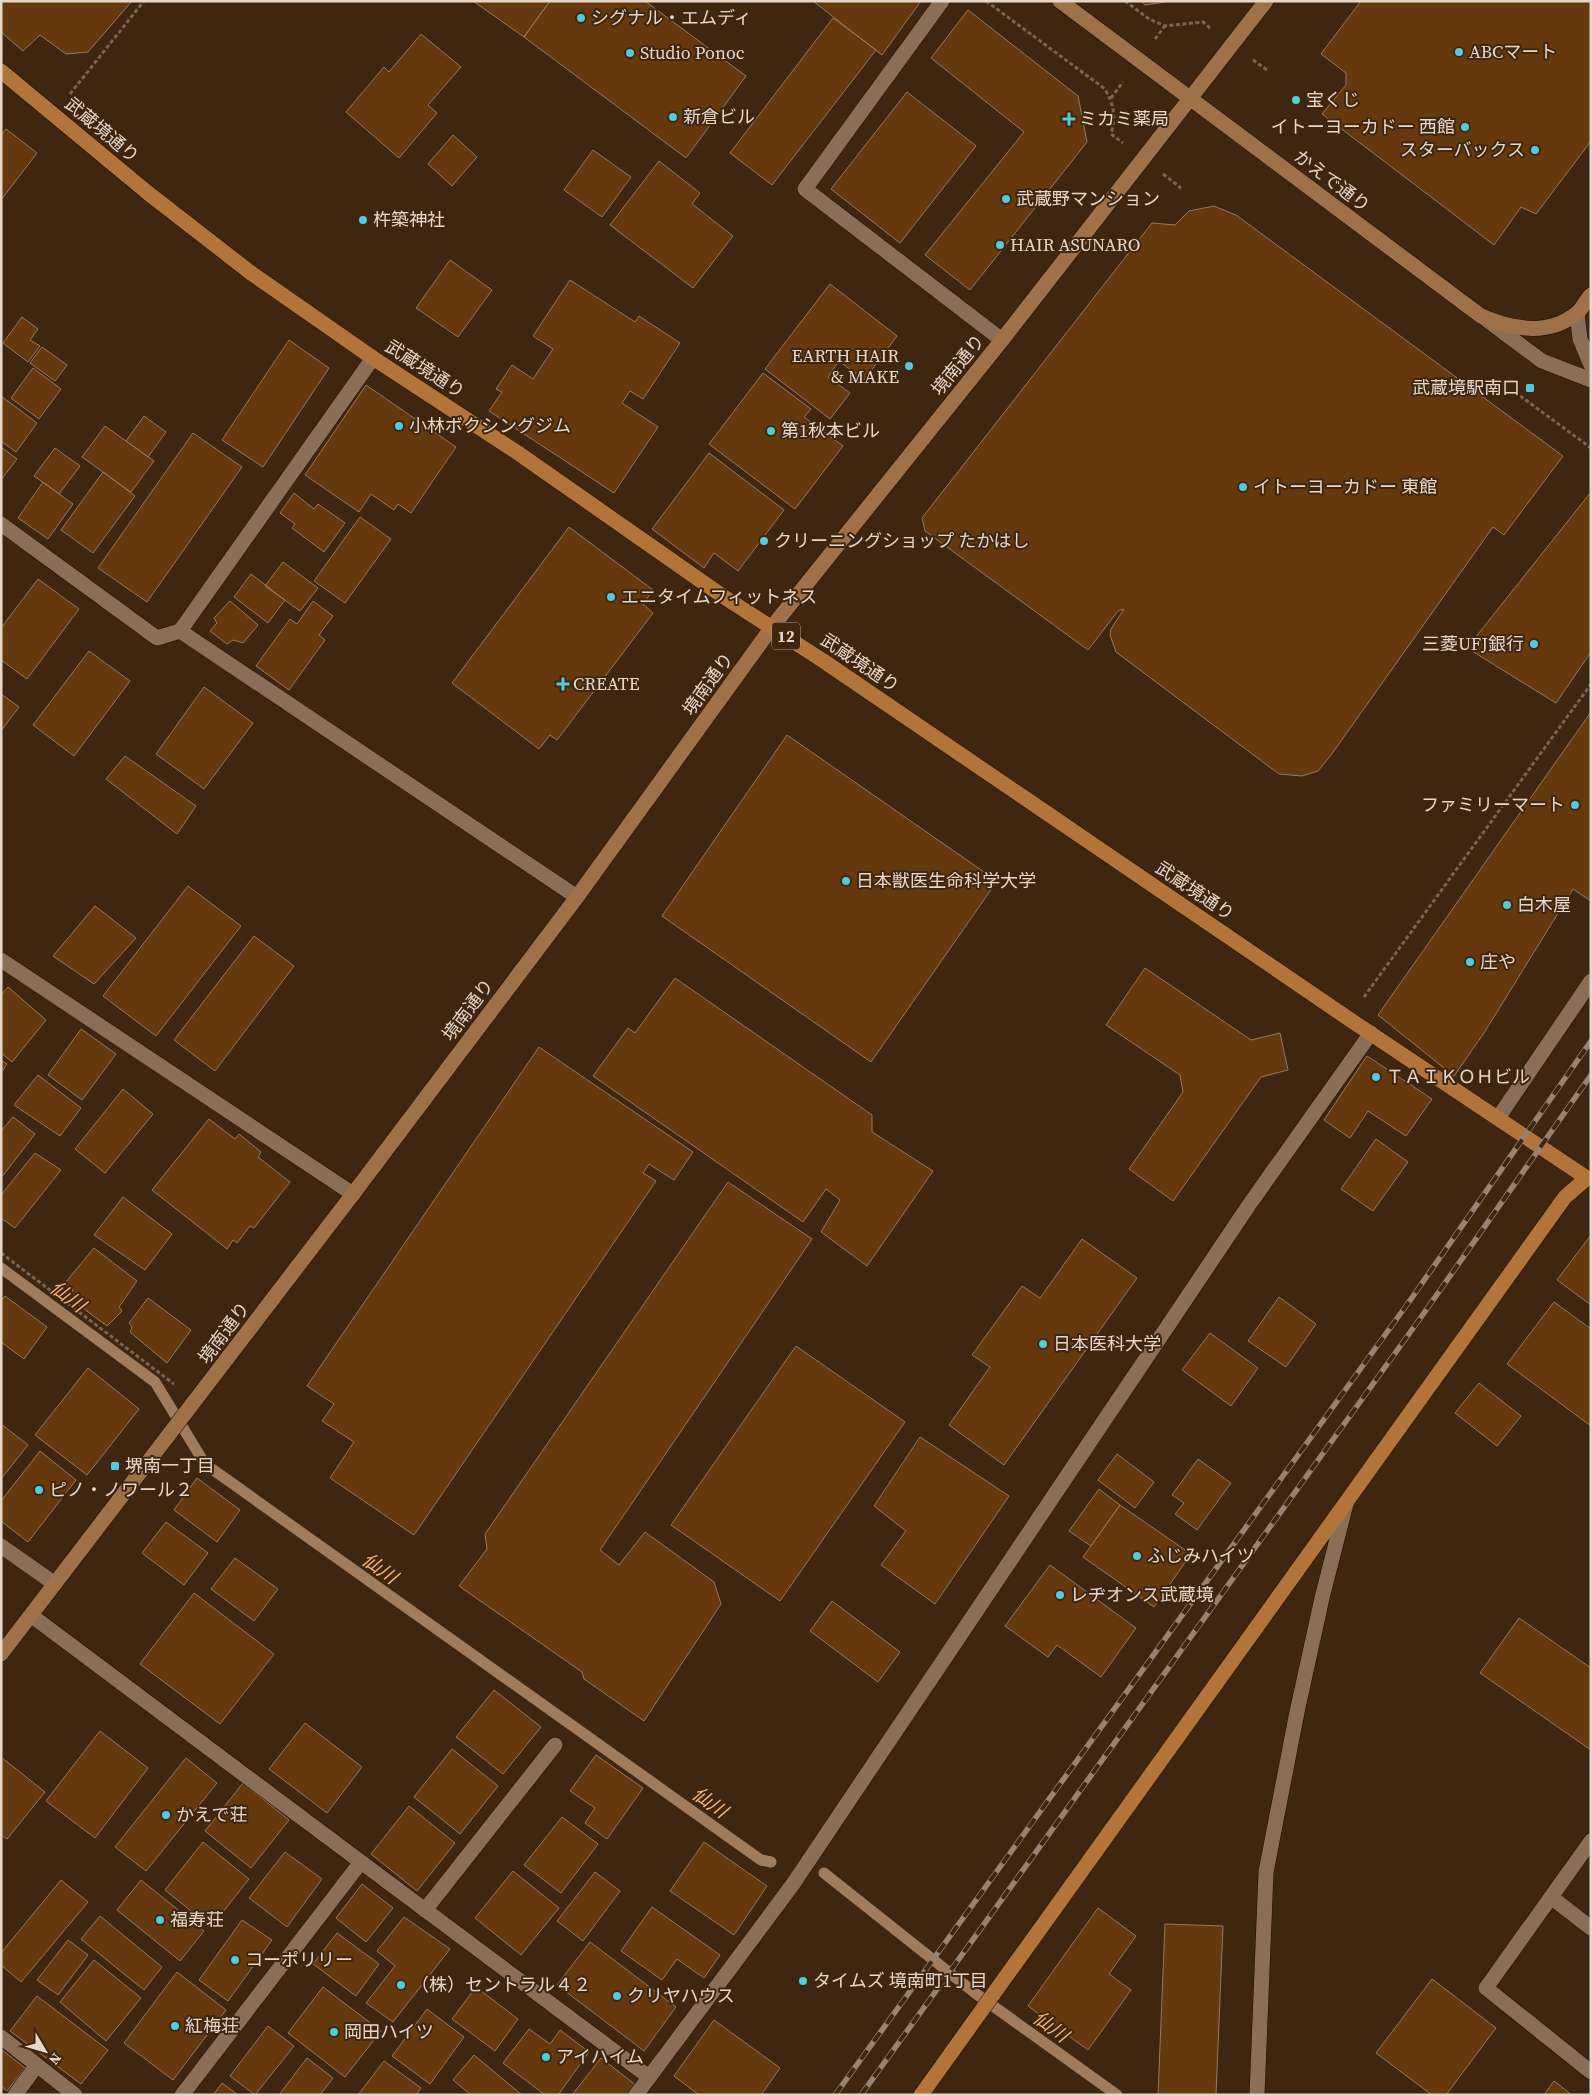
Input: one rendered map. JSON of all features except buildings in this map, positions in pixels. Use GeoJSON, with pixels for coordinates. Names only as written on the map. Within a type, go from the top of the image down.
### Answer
{"type":"FeatureCollection","features":[{"type":"Feature","properties":{"kind":"main road","name":"武蔵境通り"},"geometry":{"type":"LineString","coordinates":[[3,77],[54,114],[148,193],[236,262],[373,358],[518,453],[724,597],[772,627],[1370,1033],[1590,1178]]}},
{"type":"Feature","properties":{"kind":"main road"},"geometry":{"type":"LineString","coordinates":[[922,2095],[1565,1197],[1590,1178]]}},
{"type":"Feature","properties":{"kind":"street"},"geometry":{"type":"LineString","coordinates":[[942,1],[805,189],[1002,340]]}},
{"type":"Feature","properties":{"kind":"street","name":"かえで通り"},"geometry":{"type":"LineString","coordinates":[[1060,1],[1191,97],[1480,316],[1505,326],[1526,328],[1552,326],[1577,313],[1591,294]]}},
{"type":"Feature","properties":{"kind":"street","name":"境南通り"},"geometry":{"type":"LineString","coordinates":[[55,1584],[577,898],[772,627],[1002,340],[1266,1]]}},
{"type":"Feature","properties":{"kind":"street"},"geometry":{"type":"LineString","coordinates":[[1577,313],[1580,340],[1591,365]]}},
{"type":"Feature","properties":{"kind":"street"},"geometry":{"type":"LineString","coordinates":[[1480,316],[1542,361],[1591,380]]}},
{"type":"Feature","properties":{"kind":"street"},"geometry":{"type":"LineString","coordinates":[[1,524],[157,638],[180,632],[373,358]]}},
{"type":"Feature","properties":{"kind":"street"},"geometry":{"type":"LineString","coordinates":[[180,632],[577,898]]}},
{"type":"Feature","properties":{"kind":"street"},"geometry":{"type":"LineString","coordinates":[[1,960],[353,1194]]}},
{"type":"Feature","properties":{"kind":"street"},"geometry":{"type":"LineString","coordinates":[[1498,1118],[1591,981]]}},
{"type":"Feature","properties":{"kind":"street"},"geometry":{"type":"LineString","coordinates":[[636,2095],[793,1884],[1249,1205],[1370,1033]]}},
{"type":"Feature","properties":{"kind":"street"},"geometry":{"type":"LineString","coordinates":[[1257,2095],[1266,1872],[1297,1712],[1322,1598],[1346,1504]]}},
{"type":"Feature","properties":{"kind":"street"},"geometry":{"type":"LineString","coordinates":[[1,1546],[55,1584],[1,1654]]}},
{"type":"Feature","properties":{"kind":"street"},"geometry":{"type":"LineString","coordinates":[[32,1616],[649,2077]]}},
{"type":"Feature","properties":{"kind":"street"},"geometry":{"type":"LineString","coordinates":[[425,1910],[555,1745]]}},
{"type":"Feature","properties":{"kind":"street"},"geometry":{"type":"LineString","coordinates":[[1591,1841],[1486,1988],[1591,2072]]}},
{"type":"Feature","properties":{"kind":"street"},"geometry":{"type":"LineString","coordinates":[[182,2095],[361,1862]]}},
{"type":"Feature","properties":{"kind":"street"},"geometry":{"type":"LineString","coordinates":[[1551,1897],[1591,1928]]}},
{"type":"Feature","properties":{"kind":"street"},"geometry":{"type":"LineString","coordinates":[[1,2037],[75,2095]]}},
{"type":"Feature","properties":{"kind":"street"},"geometry":{"type":"LineString","coordinates":[[15,2095],[37,2066]]}},
{"type":"Feature","properties":{"kind":"path"},"geometry":{"type":"LineString","coordinates":[[54,114],[144,1]]}},
{"type":"Feature","properties":{"kind":"path"},"geometry":{"type":"LineString","coordinates":[[986,1],[1105,89],[1112,100],[1115,119],[1111,134],[1123,143]]}},
{"type":"Feature","properties":{"kind":"path"},"geometry":{"type":"LineString","coordinates":[[1125,1],[1149,19],[1165,26],[1203,22]]}},
{"type":"Feature","properties":{"kind":"path"},"geometry":{"type":"LineString","coordinates":[[1163,174],[1181,188]]}},
{"type":"Feature","properties":{"kind":"path"},"geometry":{"type":"LineString","coordinates":[[1515,392],[1591,448]]}},
{"type":"Feature","properties":{"kind":"path"},"geometry":{"type":"LineString","coordinates":[[1361,1001],[1591,684]]}},
{"type":"Feature","properties":{"kind":"path"},"geometry":{"type":"LineString","coordinates":[[1,1253],[196,1401]]}},
{"type":"Feature","properties":{"kind":"waterway","name":"仙川"},"geometry":{"type":"LineString","coordinates":[[1,1268],[155,1382],[205,1464],[761,1860],[771,1862]]}},
{"type":"Feature","properties":{"kind":"waterway","name":"仙川"},"geometry":{"type":"LineString","coordinates":[[824,1873],[975,1993],[1117,2095]]}},
{"type":"Feature","properties":{"kind":"railway"},"geometry":{"type":"LineString","coordinates":[[835,2095],[1411,1299],[1591,1041]]}},
{"type":"Feature","properties":{"kind":"railway"},"geometry":{"type":"LineString","coordinates":[[861,2095],[1424,1313],[1591,1075]]}},
{"type":"Feature","properties":{"kind":"place","name":"シグナル・エムディ"},"geometry":{"type":"Point","coordinates":[581,18]}},
{"type":"Feature","properties":{"kind":"place","name":"ABCマート"},"geometry":{"type":"Point","coordinates":[1459,52]}},
{"type":"Feature","properties":{"kind":"place","name":"Studio Ponoc"},"geometry":{"type":"Point","coordinates":[630,53]}},
{"type":"Feature","properties":{"kind":"place","name":"宝くじ"},"geometry":{"type":"Point","coordinates":[1296,100]}},
{"type":"Feature","properties":{"kind":"place","name":"新倉ビル"},"geometry":{"type":"Point","coordinates":[673,117]}},
{"type":"Feature","properties":{"kind":"place","name":"ミカミ薬局"},"geometry":{"type":"Point","coordinates":[1069,119]}},
{"type":"Feature","properties":{"kind":"place","name":"イトーヨーカドー 西館"},"geometry":{"type":"Point","coordinates":[1465,127]}},
{"type":"Feature","properties":{"kind":"place","name":"スターバックス"},"geometry":{"type":"Point","coordinates":[1535,150]}},
{"type":"Feature","properties":{"kind":"place","name":"武蔵野マンション"},"geometry":{"type":"Point","coordinates":[1006,199]}},
{"type":"Feature","properties":{"kind":"place","name":"杵築神社"},"geometry":{"type":"Point","coordinates":[363,220]}},
{"type":"Feature","properties":{"kind":"place","name":"HAIR ASUNARO"},"geometry":{"type":"Point","coordinates":[1000,245]}},
{"type":"Feature","properties":{"kind":"place","name":"EARTH HAIR & MAKE"},"geometry":{"type":"Point","coordinates":[909,366]}},
{"type":"Feature","properties":{"kind":"place","name":"武蔵境駅南口"},"geometry":{"type":"Point","coordinates":[1530,388]}},
{"type":"Feature","properties":{"kind":"place","name":"小林ボクシングジム"},"geometry":{"type":"Point","coordinates":[399,426]}},
{"type":"Feature","properties":{"kind":"place","name":"第1秋本ビル"},"geometry":{"type":"Point","coordinates":[771,431]}},
{"type":"Feature","properties":{"kind":"place","name":"イトーヨーカドー 東館"},"geometry":{"type":"Point","coordinates":[1243,487]}},
{"type":"Feature","properties":{"kind":"place","name":"クリーニングショップ たかはし"},"geometry":{"type":"Point","coordinates":[764,541]}},
{"type":"Feature","properties":{"kind":"place","name":"エニタイムフィットネス"},"geometry":{"type":"Point","coordinates":[611,597]}},
{"type":"Feature","properties":{"kind":"place","name":"三菱UFJ銀行"},"geometry":{"type":"Point","coordinates":[1534,644]}},
{"type":"Feature","properties":{"kind":"place","name":"CREATE"},"geometry":{"type":"Point","coordinates":[563,684]}},
{"type":"Feature","properties":{"kind":"place","name":"ファミリーマート"},"geometry":{"type":"Point","coordinates":[1575,805]}},
{"type":"Feature","properties":{"kind":"place","name":"日本獣医生命科学大学"},"geometry":{"type":"Point","coordinates":[846,881]}},
{"type":"Feature","properties":{"kind":"place","name":"白木屋"},"geometry":{"type":"Point","coordinates":[1507,905]}},
{"type":"Feature","properties":{"kind":"place","name":"庄や"},"geometry":{"type":"Point","coordinates":[1470,962]}},
{"type":"Feature","properties":{"kind":"place","name":"ＴＡＩＫＯＨビル"},"geometry":{"type":"Point","coordinates":[1376,1077]}},
{"type":"Feature","properties":{"kind":"place","name":"日本医科大学"},"geometry":{"type":"Point","coordinates":[1043,1344]}},
{"type":"Feature","properties":{"kind":"place","name":"堺南一丁目"},"geometry":{"type":"Point","coordinates":[115,1466]}},
{"type":"Feature","properties":{"kind":"place","name":"ピノ・ノワール２"},"geometry":{"type":"Point","coordinates":[39,1490]}},
{"type":"Feature","properties":{"kind":"place","name":"ふじみハイツ"},"geometry":{"type":"Point","coordinates":[1137,1556]}},
{"type":"Feature","properties":{"kind":"place","name":"レヂオンス武蔵境"},"geometry":{"type":"Point","coordinates":[1060,1595]}},
{"type":"Feature","properties":{"kind":"place","name":"かえで荘"},"geometry":{"type":"Point","coordinates":[166,1815]}},
{"type":"Feature","properties":{"kind":"place","name":"福寿荘"},"geometry":{"type":"Point","coordinates":[160,1920]}},
{"type":"Feature","properties":{"kind":"place","name":"コーポリリー"},"geometry":{"type":"Point","coordinates":[235,1960]}},
{"type":"Feature","properties":{"kind":"place","name":"タイムズ 境南町1丁目"},"geometry":{"type":"Point","coordinates":[803,1981]}},
{"type":"Feature","properties":{"kind":"place","name":"（株）セントラル４２"},"geometry":{"type":"Point","coordinates":[401,1985]}},
{"type":"Feature","properties":{"kind":"place","name":"クリヤハウス"},"geometry":{"type":"Point","coordinates":[617,1996]}},
{"type":"Feature","properties":{"kind":"place","name":"紅梅荘"},"geometry":{"type":"Point","coordinates":[175,2026]}},
{"type":"Feature","properties":{"kind":"place","name":"岡田ハイツ"},"geometry":{"type":"Point","coordinates":[334,2032]}},
{"type":"Feature","properties":{"kind":"place","name":"アイハイム"},"geometry":{"type":"Point","coordinates":[546,2057]}}]}
